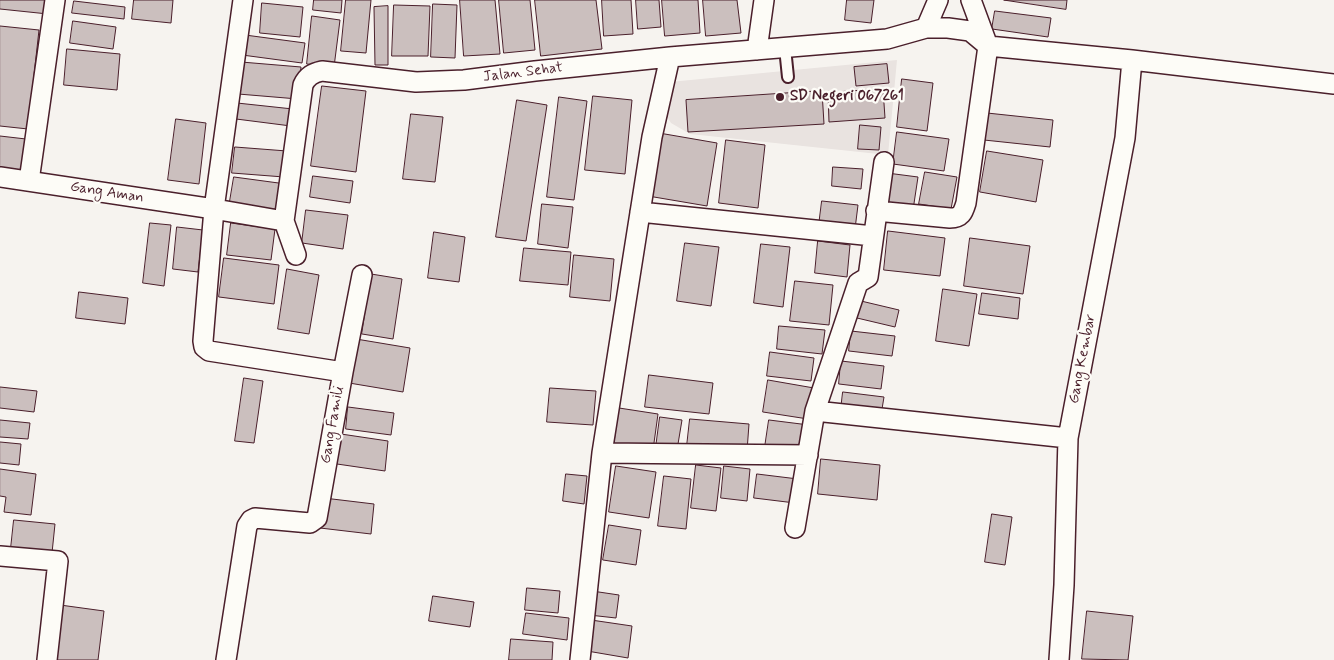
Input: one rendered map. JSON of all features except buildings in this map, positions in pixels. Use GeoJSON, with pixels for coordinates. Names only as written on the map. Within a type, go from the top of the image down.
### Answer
{"type":"FeatureCollection","features":[{"type":"Feature","properties":{"kind":"street"},"geometry":{"type":"LineString","coordinates":[[29,181],[55,0]]}},
{"type":"Feature","properties":{"kind":"street"},"geometry":{"type":"LineString","coordinates":[[243,0],[214,209],[284,221],[296,255]]}},
{"type":"Feature","properties":{"kind":"street"},"geometry":{"type":"LineString","coordinates":[[757,50],[764,0]]}},
{"type":"Feature","properties":{"kind":"street"},"geometry":{"type":"LineString","coordinates":[[926,28],[938,0]]}},
{"type":"Feature","properties":{"kind":"street"},"geometry":{"type":"LineString","coordinates":[[876,211],[950,218],[957,218],[963,213],[966,204],[988,46],[971,0]]}},
{"type":"Feature","properties":{"kind":"street","name":"Jalan Sehat"},"geometry":{"type":"LineString","coordinates":[[284,221],[303,85],[306,79],[322,71],[416,82],[464,80],[535,70],[887,39],[926,28],[970,31],[988,46]]}},
{"type":"Feature","properties":{"kind":"street"},"geometry":{"type":"LineString","coordinates":[[988,46],[1132,60],[1334,84]]}},
{"type":"Feature","properties":{"kind":"street"},"geometry":{"type":"LineString","coordinates":[[580,660],[602,453],[652,137],[670,57]]}},
{"type":"Feature","properties":{"kind":"street","name":"Gang Kembar"},"geometry":{"type":"LineString","coordinates":[[1059,660],[1064,585],[1068,438],[1125,138],[1132,60]]}},
{"type":"Feature","properties":{"kind":"street"},"geometry":{"type":"LineString","coordinates":[[795,528],[815,410],[858,283],[868,277],[884,162]]}},
{"type":"Feature","properties":{"kind":"street","name":"Gang Aman"},"geometry":{"type":"LineString","coordinates":[[0,177],[214,209]]}},
{"type":"Feature","properties":{"kind":"street","name":"Gang Famili"},"geometry":{"type":"LineString","coordinates":[[214,209],[202,340],[204,347],[209,351],[343,372],[317,518],[310,523],[255,518],[247,526],[226,660]]}},
{"type":"Feature","properties":{"kind":"street"},"geometry":{"type":"LineString","coordinates":[[640,212],[873,236]]}},
{"type":"Feature","properties":{"kind":"street"},"geometry":{"type":"LineString","coordinates":[[343,372],[362,275]]}},
{"type":"Feature","properties":{"kind":"street"},"geometry":{"type":"LineString","coordinates":[[815,410],[1068,438]]}},
{"type":"Feature","properties":{"kind":"street"},"geometry":{"type":"LineString","coordinates":[[602,453],[808,455]]}},
{"type":"Feature","properties":{"kind":"street"},"geometry":{"type":"LineString","coordinates":[[0,556],[58,561],[47,660]]}},
{"type":"Feature","properties":{"kind":"lane"},"geometry":{"type":"LineString","coordinates":[[785,48],[788,77]]}},
{"type":"Feature","properties":{"kind":"shaded area","name":"SD Negeri 067261"},"geometry":{"type":"Polygon","coordinates":[[[897,60],[888,155],[690,134],[671,123],[664,112],[670,82],[897,60]]]}},
{"type":"Feature","properties":{"kind":"place","name":"SD Negeri 067261"},"geometry":{"type":"Point","coordinates":[780,97]}}]}
